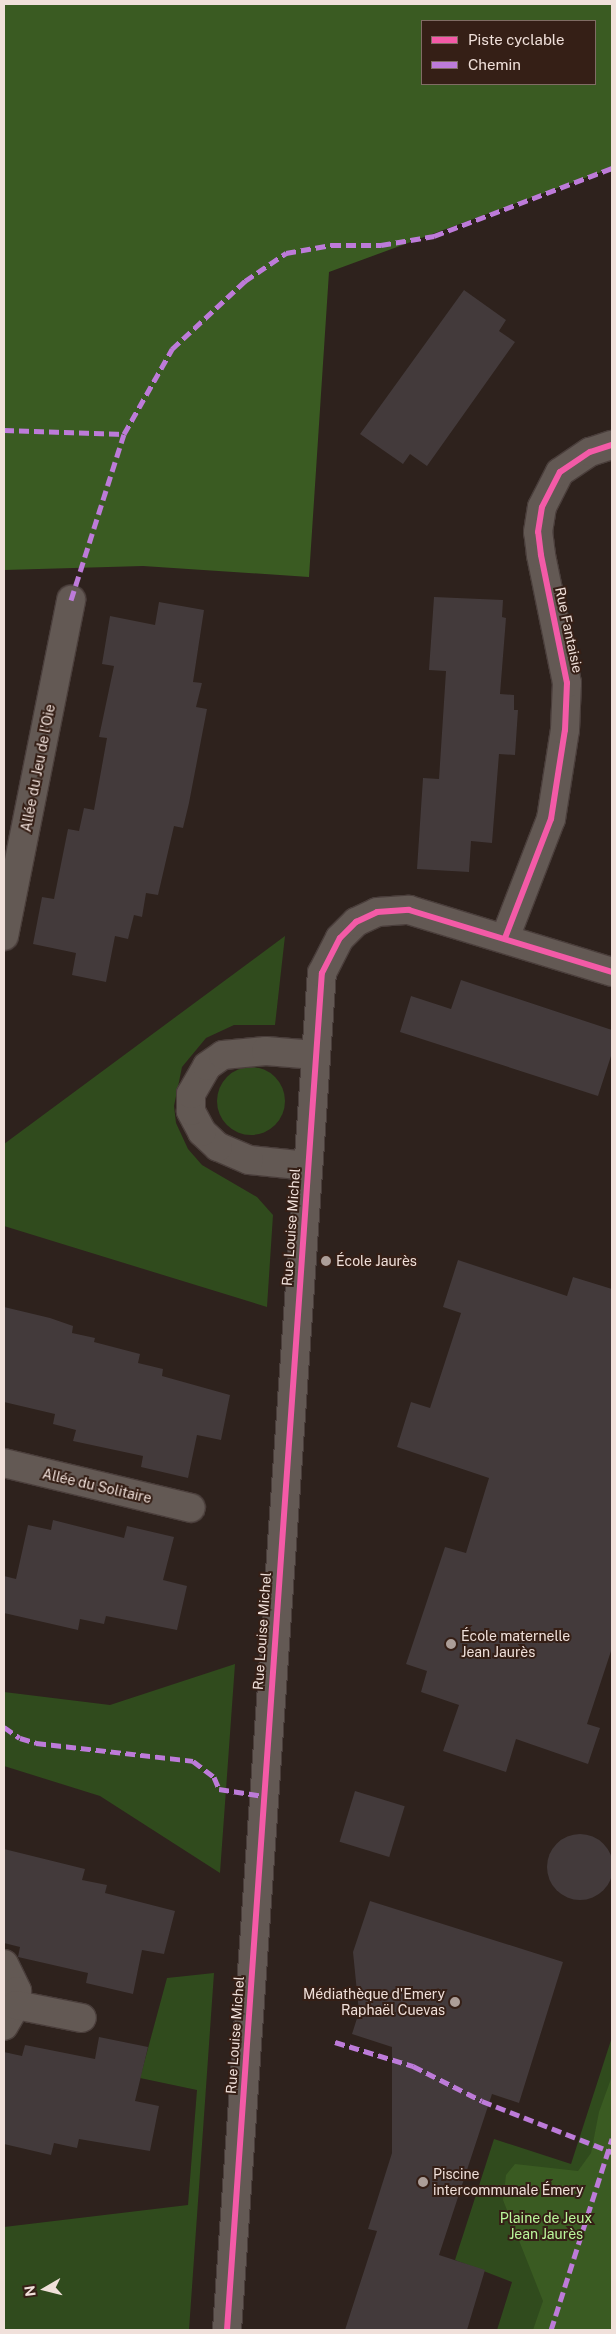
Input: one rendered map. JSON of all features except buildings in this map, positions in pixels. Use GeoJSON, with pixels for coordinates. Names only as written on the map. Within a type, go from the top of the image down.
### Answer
{"type":"FeatureCollection","features":[{"type":"Feature","properties":{"kind":"street","name":"Rue Fantaisie"},"geometry":{"type":"LineString","coordinates":[[505,938],[550,819],[565,730],[567,683],[541,556],[538,532],[542,507],[566,467],[612,445]]}},
{"type":"Feature","properties":{"kind":"street","name":"Allée du Jeu de l'Oie"},"geometry":{"type":"LineString","coordinates":[[4,936],[71,600]]}},
{"type":"Feature","properties":{"kind":"street","name":"Rue Louise Michel"},"geometry":{"type":"LineString","coordinates":[[227,2330],[322,973],[340,938],[356,922],[378,912],[408,910],[612,972]]}},
{"type":"Feature","properties":{"kind":"street"},"geometry":{"type":"LineString","coordinates":[[308,1166],[249,1160],[218,1147],[202,1132],[191,1111],[191,1094],[207,1066],[223,1055],[266,1051],[316,1055]]}},
{"type":"Feature","properties":{"kind":"street","name":"Allée du Solitaire"},"geometry":{"type":"LineString","coordinates":[[4,1463],[191,1508]]}},
{"type":"Feature","properties":{"kind":"street"},"geometry":{"type":"LineString","coordinates":[[4,1964],[13,1977],[10,2016],[82,2018]]}},
{"type":"Feature","properties":{"kind":"green space"},"geometry":{"type":"Polygon","coordinates":[[[4,4],[612,4],[612,168],[329,272],[309,577],[143,566],[4,570],[4,4]]]}},
{"type":"Feature","properties":{"kind":"green space"},"geometry":{"type":"Polygon","coordinates":[[[285,936],[275,1025],[234,1025],[206,1038],[182,1067],[174,1106],[176,1123],[188,1149],[202,1165],[257,1197],[273,1215],[267,1307],[4,1226],[4,1144],[285,936]]]}},
{"type":"Feature","properties":{"kind":"green space"},"geometry":{"type":"Polygon","coordinates":[[[251,1067],[264,1070],[275,1077],[282,1088],[285,1101],[282,1114],[275,1125],[264,1132],[251,1135],[238,1132],[227,1125],[220,1114],[217,1101],[220,1088],[227,1077],[238,1070],[251,1067]]]}},
{"type":"Feature","properties":{"kind":"green space"},"geometry":{"type":"Polygon","coordinates":[[[235,1664],[220,1873],[100,1796],[4,1766],[4,1692],[110,1705],[235,1664]]]}},
{"type":"Feature","properties":{"kind":"green space"},"geometry":{"type":"Polygon","coordinates":[[[214,1973],[189,2330],[4,2330],[4,2227],[188,2205],[197,2090],[140,2078],[167,1978],[214,1973]]]}},
{"type":"Feature","properties":{"kind":"green space","name":"Plaine de Jeux Jean Jaurès"},"geometry":{"type":"Polygon","coordinates":[[[612,2037],[612,2330],[497,2330],[512,2282],[455,2260],[494,2139],[571,2164],[612,2037]]]}},
{"type":"Feature","properties":{"kind":"green space","name":"Plaine de Jeux Jean Jaurès"},"geometry":{"type":"Polygon","coordinates":[[[612,2076],[612,2330],[533,2330],[543,2301],[503,2200],[506,2175],[515,2164],[578,2171],[591,2153],[599,2112],[612,2076]]]}},
{"type":"Feature","properties":{"kind":"marked path"},"geometry":{"type":"LineString","coordinates":[[71,600],[124,434],[172,349],[245,281],[286,253],[331,245],[381,245],[434,236],[612,168]]}},
{"type":"Feature","properties":{"kind":"marked path"},"geometry":{"type":"LineString","coordinates":[[4,430],[124,434]]}},
{"type":"Feature","properties":{"kind":"marked path"},"geometry":{"type":"LineString","coordinates":[[4,1727],[20,1738],[36,1743],[193,1761],[214,1777],[219,1789],[263,1796]]}},
{"type":"Feature","properties":{"kind":"marked path"},"geometry":{"type":"LineString","coordinates":[[335,2042],[413,2066],[482,2101],[612,2152]]}},
{"type":"Feature","properties":{"kind":"marked path"},"geometry":{"type":"LineString","coordinates":[[551,2330],[612,2139]]}},
{"type":"Feature","properties":{"kind":"cycle path"},"geometry":{"type":"LineString","coordinates":[[505,938],[551,819],[565,730],[567,683],[541,555],[538,532],[542,507],[560,472],[590,452],[612,445]]}},
{"type":"Feature","properties":{"kind":"cycle path"},"geometry":{"type":"LineString","coordinates":[[227,2330],[322,973],[340,938],[356,922],[377,912],[409,910],[612,972]]}},
{"type":"Feature","properties":{"kind":"place","name":"École Jaurès"},"geometry":{"type":"Point","coordinates":[326,1261]}},
{"type":"Feature","properties":{"kind":"place","name":"École maternelle Jean Jaurès"},"geometry":{"type":"Point","coordinates":[451,1644]}},
{"type":"Feature","properties":{"kind":"place","name":"Médiathèque d'Emery Raphaël Cuevas"},"geometry":{"type":"Point","coordinates":[455,2002]}},
{"type":"Feature","properties":{"kind":"place","name":"Piscine intercommunale Émery"},"geometry":{"type":"Point","coordinates":[423,2182]}}]}
